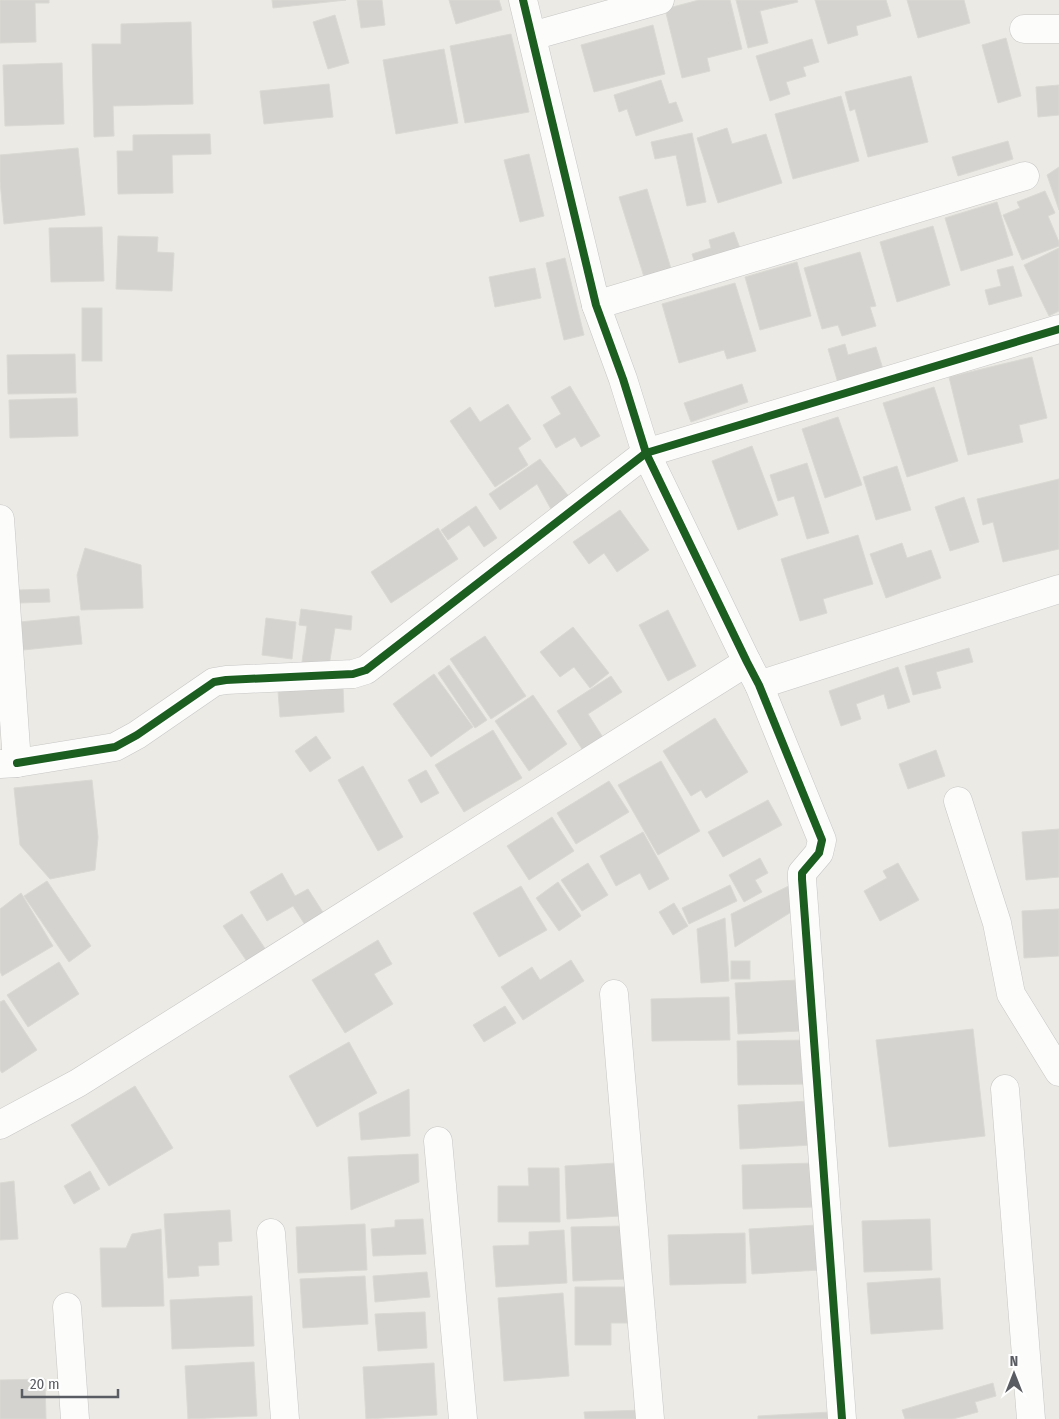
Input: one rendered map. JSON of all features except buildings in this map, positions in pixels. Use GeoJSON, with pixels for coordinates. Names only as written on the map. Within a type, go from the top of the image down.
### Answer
{"type":"FeatureCollection","features":[{"type":"Feature","properties":{"kind":"street"},"geometry":{"type":"LineString","coordinates":[[523,0],[596,305],[623,379],[646,453],[753,674],[822,840],[819,853],[802,873],[802,879],[842,1419]]}},
{"type":"Feature","properties":{"kind":"street"},"geometry":{"type":"LineString","coordinates":[[532,36],[660,0]]}},
{"type":"Feature","properties":{"kind":"street"},"geometry":{"type":"LineString","coordinates":[[1024,29],[1059,29]]}},
{"type":"Feature","properties":{"kind":"street"},"geometry":{"type":"LineString","coordinates":[[596,305],[1025,176]]}},
{"type":"Feature","properties":{"kind":"street"},"geometry":{"type":"LineString","coordinates":[[0,519],[9,763],[115,746],[136,735],[214,682],[353,674],[366,670],[646,453],[1059,329]]}},
{"type":"Feature","properties":{"kind":"street"},"geometry":{"type":"LineString","coordinates":[[0,1125],[78,1083],[753,674],[1059,589]]}},
{"type":"Feature","properties":{"kind":"street"},"geometry":{"type":"LineString","coordinates":[[958,801],[998,924],[1011,994],[1059,1072]]}},
{"type":"Feature","properties":{"kind":"street"},"geometry":{"type":"LineString","coordinates":[[614,994],[650,1419]]}},
{"type":"Feature","properties":{"kind":"street"},"geometry":{"type":"LineString","coordinates":[[1005,1089],[1031,1419]]}},
{"type":"Feature","properties":{"kind":"street"},"geometry":{"type":"LineString","coordinates":[[438,1141],[463,1419]]}},
{"type":"Feature","properties":{"kind":"street"},"geometry":{"type":"LineString","coordinates":[[271,1233],[284,1419]]}},
{"type":"Feature","properties":{"kind":"street"},"geometry":{"type":"LineString","coordinates":[[67,1307],[75,1419]]}},
{"type":"Feature","properties":{"kind":"cycle path"},"geometry":{"type":"LineString","coordinates":[[523,0],[596,305],[623,379],[646,453],[759,685],[822,840],[819,853],[802,873],[802,879],[842,1419]]}},
{"type":"Feature","properties":{"kind":"cycle path"},"geometry":{"type":"LineString","coordinates":[[17,763],[115,747],[137,735],[214,682],[353,674],[366,670],[646,453],[1059,329]]}}]}
